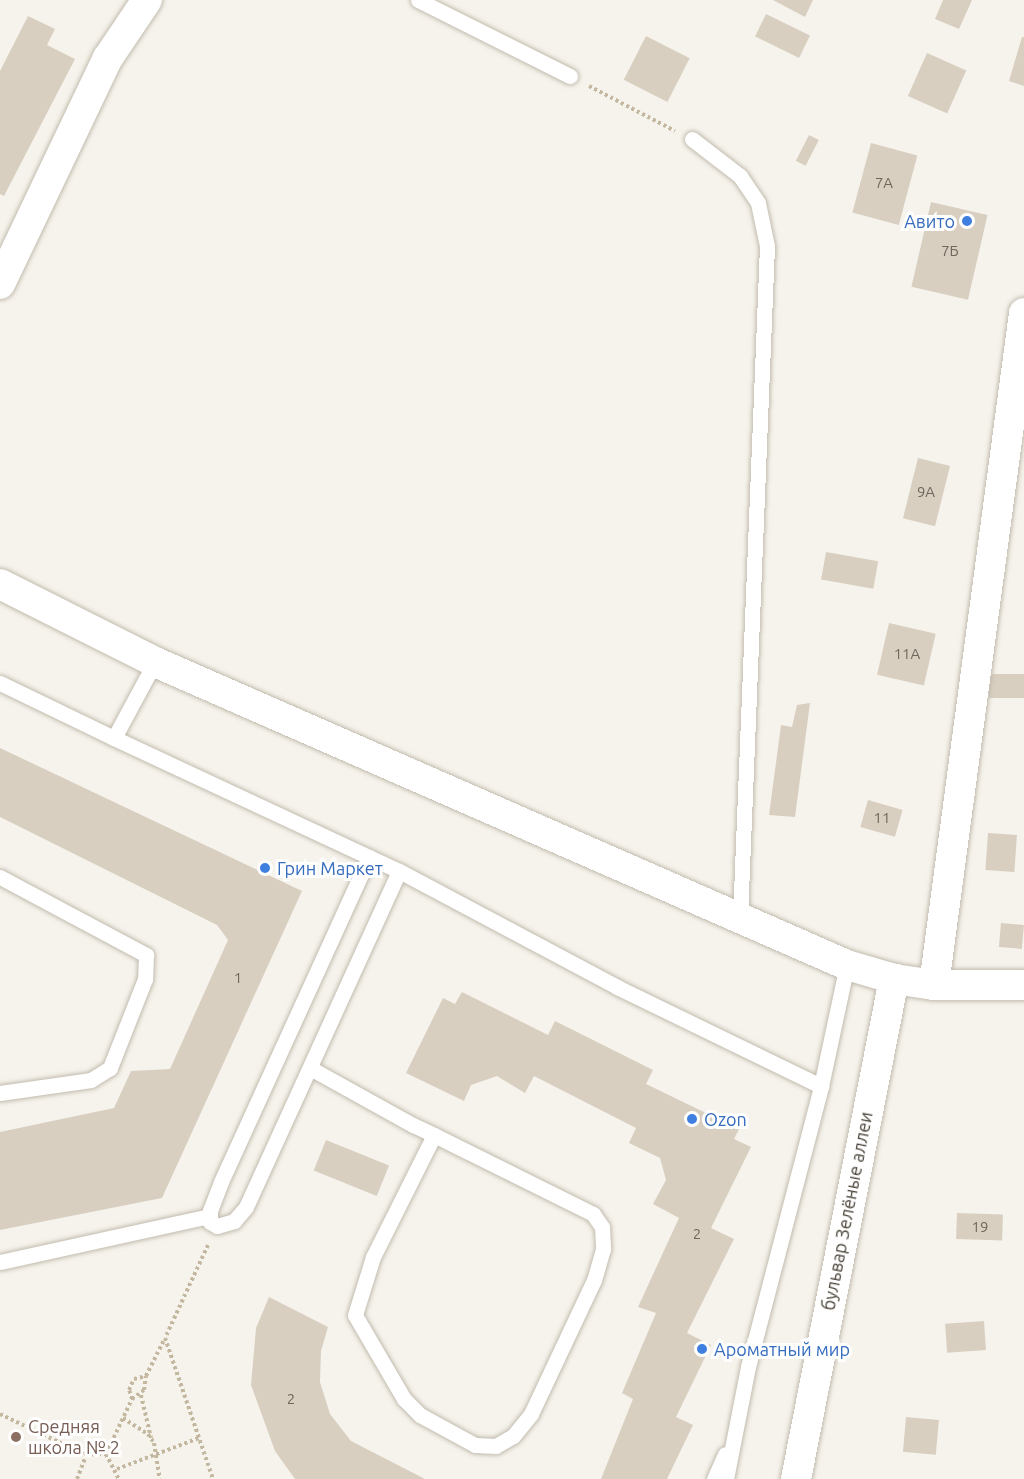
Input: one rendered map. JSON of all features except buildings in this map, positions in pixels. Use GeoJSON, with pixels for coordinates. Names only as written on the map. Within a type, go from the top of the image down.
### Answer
{"type":"FeatureCollection","features":[{"type":"Feature","properties":{"kind":"street"},"geometry":{"type":"LineString","coordinates":[[0,284],[108,58],[147,0]]}},
{"type":"Feature","properties":{"kind":"street"},"geometry":{"type":"LineString","coordinates":[[934,985],[1024,313]]}},
{"type":"Feature","properties":{"kind":"street"},"geometry":{"type":"LineString","coordinates":[[0,584],[155,662],[847,965],[894,979],[934,985],[1024,986]]}},
{"type":"Feature","properties":{"kind":"street","name":"бульвар Зелёные аллеи"},"geometry":{"type":"LineString","coordinates":[[796,1479],[894,979]]}},
{"type":"Feature","properties":{"kind":"lane"},"geometry":{"type":"LineString","coordinates":[[418,0],[570,76]]}},
{"type":"Feature","properties":{"kind":"lane"},"geometry":{"type":"LineString","coordinates":[[692,140],[740,176],[758,203],[767,246],[740,917]]}},
{"type":"Feature","properties":{"kind":"lane"},"geometry":{"type":"LineString","coordinates":[[114,738],[155,662]]}},
{"type":"Feature","properties":{"kind":"lane"},"geometry":{"type":"LineString","coordinates":[[0,683],[399,871],[617,987],[821,1086]]}},
{"type":"Feature","properties":{"kind":"lane"},"geometry":{"type":"LineString","coordinates":[[213,1221],[230,1160],[369,858]]}},
{"type":"Feature","properties":{"kind":"lane"},"geometry":{"type":"LineString","coordinates":[[0,1262],[213,1221],[234,1221],[246,1207],[399,871]]}},
{"type":"Feature","properties":{"kind":"lane"},"geometry":{"type":"LineString","coordinates":[[0,877],[146,955],[145,979],[110,1068],[91,1080],[0,1093]]}},
{"type":"Feature","properties":{"kind":"lane"},"geometry":{"type":"LineString","coordinates":[[726,1479],[748,1367],[821,1086],[847,965]]}},
{"type":"Feature","properties":{"kind":"lane"},"geometry":{"type":"LineString","coordinates":[[310,1068],[434,1135],[593,1214],[602,1227],[603,1249],[594,1280],[531,1414],[513,1436],[496,1446],[475,1445],[420,1415],[404,1399],[355,1315],[373,1257],[434,1135]]}},
{"type":"Feature","properties":{"kind":"lane"},"geometry":{"type":"LineString","coordinates":[[714,1479],[736,1431]]}},
{"type":"Feature","properties":{"kind":"path"},"geometry":{"type":"LineString","coordinates":[[570,76],[692,140]]}},
{"type":"Feature","properties":{"kind":"path"},"geometry":{"type":"LineString","coordinates":[[160,1479],[158,1455],[151,1438],[150,1421],[141,1395],[213,1221]]}},
{"type":"Feature","properties":{"kind":"path"},"geometry":{"type":"LineString","coordinates":[[165,1338],[213,1479]]}},
{"type":"Feature","properties":{"kind":"path"},"geometry":{"type":"LineString","coordinates":[[106,1454],[132,1399],[131,1384],[147,1376]]}},
{"type":"Feature","properties":{"kind":"path"},"geometry":{"type":"LineString","coordinates":[[132,1399],[141,1395]]}},
{"type":"Feature","properties":{"kind":"path"},"geometry":{"type":"LineString","coordinates":[[0,1414],[86,1455],[106,1454]]}},
{"type":"Feature","properties":{"kind":"path"},"geometry":{"type":"LineString","coordinates":[[123,1418],[151,1438]]}},
{"type":"Feature","properties":{"kind":"path"},"geometry":{"type":"LineString","coordinates":[[117,1469],[199,1438]]}},
{"type":"Feature","properties":{"kind":"path"},"geometry":{"type":"LineString","coordinates":[[106,1454],[117,1469],[119,1479]]}},
{"type":"Feature","properties":{"kind":"path"},"geometry":{"type":"LineString","coordinates":[[77,1479],[86,1455]]}},
{"type":"Feature","properties":{"kind":"place","name":"Авито"},"geometry":{"type":"Point","coordinates":[967,221]}},
{"type":"Feature","properties":{"kind":"place","name":"Грин Маркет"},"geometry":{"type":"Point","coordinates":[265,868]}},
{"type":"Feature","properties":{"kind":"place","name":"Ozon"},"geometry":{"type":"Point","coordinates":[692,1119]}},
{"type":"Feature","properties":{"kind":"place","name":"Ароматный мир"},"geometry":{"type":"Point","coordinates":[702,1349]}},
{"type":"Feature","properties":{"kind":"place","name":"Средняя школа № 2"},"geometry":{"type":"Point","coordinates":[16,1437]}}]}
